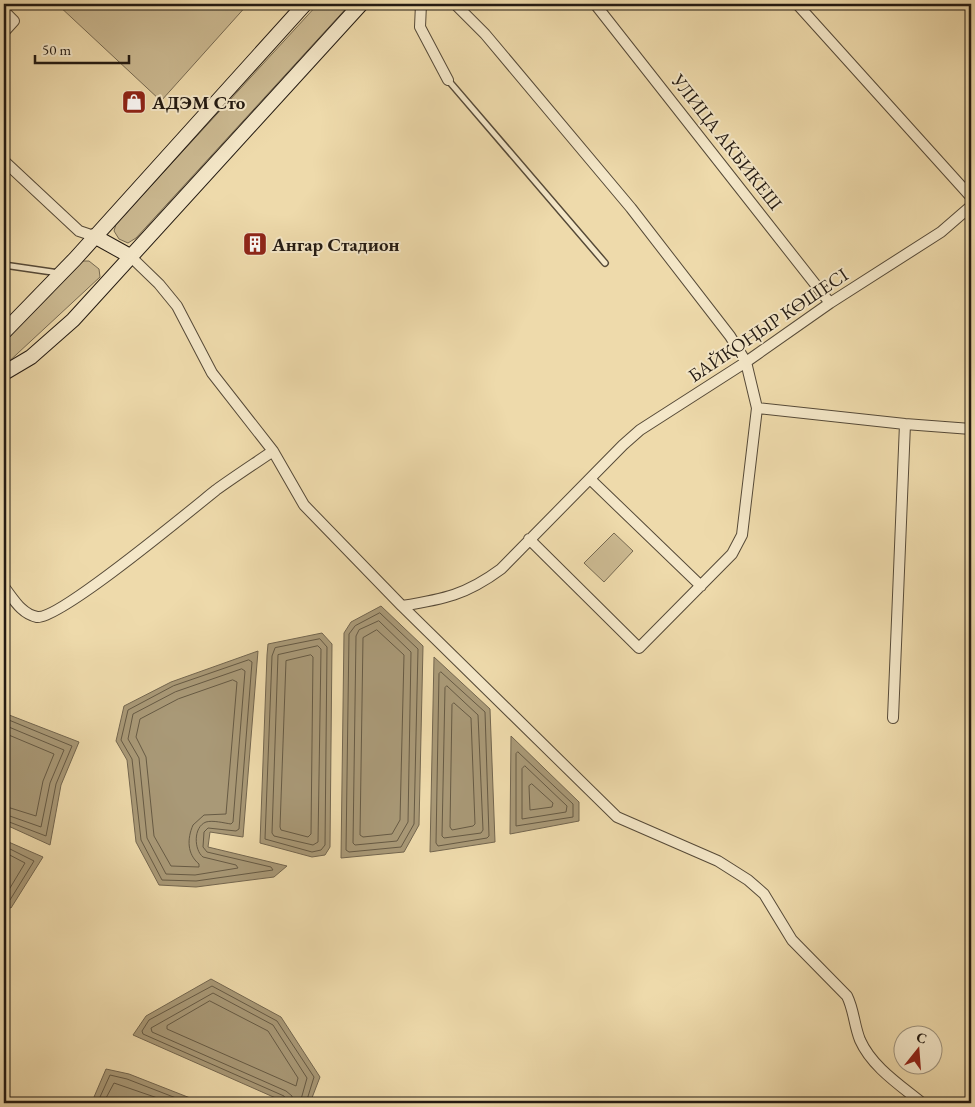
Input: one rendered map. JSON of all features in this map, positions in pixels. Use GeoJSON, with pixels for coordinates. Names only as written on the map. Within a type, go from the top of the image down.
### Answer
{"type":"FeatureCollection","features":[{"type":"Feature","properties":{"kind":"main road"},"geometry":{"type":"LineString","coordinates":[[4,332],[305,4]]}},
{"type":"Feature","properties":{"kind":"main road"},"geometry":{"type":"LineString","coordinates":[[4,373],[31,357],[73,320],[362,4]]}},
{"type":"Feature","properties":{"kind":"main road"},"geometry":{"type":"LineString","coordinates":[[94,236],[130,256]]}},
{"type":"Feature","properties":{"kind":"street"},"geometry":{"type":"LineString","coordinates":[[421,4],[420,28],[448,80]]}},
{"type":"Feature","properties":{"kind":"street"},"geometry":{"type":"LineString","coordinates":[[455,4],[484,34],[631,208],[730,336],[746,362],[757,408],[742,535],[732,554],[639,648],[529,539]]}},
{"type":"Feature","properties":{"kind":"street","name":"УЛИЦА АКБИКЕШ"},"geometry":{"type":"LineString","coordinates":[[595,4],[830,303]]}},
{"type":"Feature","properties":{"kind":"street"},"geometry":{"type":"LineString","coordinates":[[797,4],[971,197]]}},
{"type":"Feature","properties":{"kind":"street"},"geometry":{"type":"LineString","coordinates":[[4,11],[14,21],[4,32]]}},
{"type":"Feature","properties":{"kind":"street"},"geometry":{"type":"LineString","coordinates":[[4,161],[80,231],[94,236]]}},
{"type":"Feature","properties":{"kind":"street","name":"БАЙҚОҢЫР КӨШЕСІ"},"geometry":{"type":"LineString","coordinates":[[402,606],[458,595],[479,585],[501,569],[640,430],[746,362],[830,303],[941,232],[971,206]]}},
{"type":"Feature","properties":{"kind":"street"},"geometry":{"type":"LineString","coordinates":[[130,256],[159,284],[176,306],[212,373],[273,451],[304,505],[402,606],[616,817],[718,861],[748,880],[764,894],[792,940],[847,996],[852,1006],[854,1024],[871,1059],[922,1103]]}},
{"type":"Feature","properties":{"kind":"street"},"geometry":{"type":"LineString","coordinates":[[757,408],[971,429]]}},
{"type":"Feature","properties":{"kind":"street"},"geometry":{"type":"LineString","coordinates":[[893,718],[905,424]]}},
{"type":"Feature","properties":{"kind":"street"},"geometry":{"type":"LineString","coordinates":[[4,587],[25,613],[38,617],[51,613],[105,578],[218,489],[273,451]]}},
{"type":"Feature","properties":{"kind":"street"},"geometry":{"type":"LineString","coordinates":[[590,478],[701,586]]}},
{"type":"Feature","properties":{"kind":"lane"},"geometry":{"type":"LineString","coordinates":[[448,80],[605,263]]}},
{"type":"Feature","properties":{"kind":"lane"},"geometry":{"type":"LineString","coordinates":[[4,265],[59,273]]}},
{"type":"Feature","properties":{"kind":"shaded area"},"geometry":{"type":"Polygon","coordinates":[[[57,4],[248,4],[161,101],[57,4]]]}},
{"type":"Feature","properties":{"kind":"shaded area"},"geometry":{"type":"Polygon","coordinates":[[[318,4],[350,4],[136,238],[128,243],[119,239],[114,231],[116,224],[318,4]]]}},
{"type":"Feature","properties":{"kind":"shaded area"},"geometry":{"type":"Polygon","coordinates":[[[82,261],[89,261],[99,269],[100,277],[4,366],[4,341],[82,261]]]}},
{"type":"Feature","properties":{"kind":"shaded area"},"geometry":{"type":"Polygon","coordinates":[[[614,533],[633,551],[604,582],[584,563],[614,533]]]}},
{"type":"Feature","properties":{"kind":"water"},"geometry":{"type":"Polygon","coordinates":[[[381,606],[423,646],[419,825],[404,852],[341,858],[344,633],[351,622],[381,606]]]}},
{"type":"Feature","properties":{"kind":"water"},"geometry":{"type":"Polygon","coordinates":[[[322,633],[332,644],[330,847],[325,855],[312,857],[260,843],[267,655],[268,644],[322,633]]]}},
{"type":"Feature","properties":{"kind":"water"},"geometry":{"type":"Polygon","coordinates":[[[258,651],[243,837],[210,832],[208,847],[287,866],[274,877],[196,887],[159,885],[136,842],[127,760],[116,741],[124,706],[171,682],[258,651]]]}},
{"type":"Feature","properties":{"kind":"water"},"geometry":{"type":"Polygon","coordinates":[[[434,657],[490,709],[495,842],[430,852],[434,657]]]}},
{"type":"Feature","properties":{"kind":"water"},"geometry":{"type":"Polygon","coordinates":[[[4,713],[79,742],[61,785],[50,845],[4,824],[4,713]]]}},
{"type":"Feature","properties":{"kind":"water"},"geometry":{"type":"Polygon","coordinates":[[[511,736],[579,802],[579,821],[510,834],[511,736]]]}},
{"type":"Feature","properties":{"kind":"water"},"geometry":{"type":"Polygon","coordinates":[[[4,840],[43,857],[11,908],[4,905],[4,840]]]}},
{"type":"Feature","properties":{"kind":"water"},"geometry":{"type":"Polygon","coordinates":[[[211,979],[281,1017],[320,1077],[310,1103],[287,1103],[133,1035],[146,1016],[211,979]]]}},
{"type":"Feature","properties":{"kind":"water"},"geometry":{"type":"Polygon","coordinates":[[[106,1069],[129,1074],[203,1103],[95,1103],[94,1097],[106,1069]]]}},
{"type":"Feature","properties":{"kind":"place","name":"АДЭМ Сто"},"geometry":{"type":"Point","coordinates":[134,102]}},
{"type":"Feature","properties":{"kind":"place","name":"Ангар Стадион"},"geometry":{"type":"Point","coordinates":[255,244]}}]}
